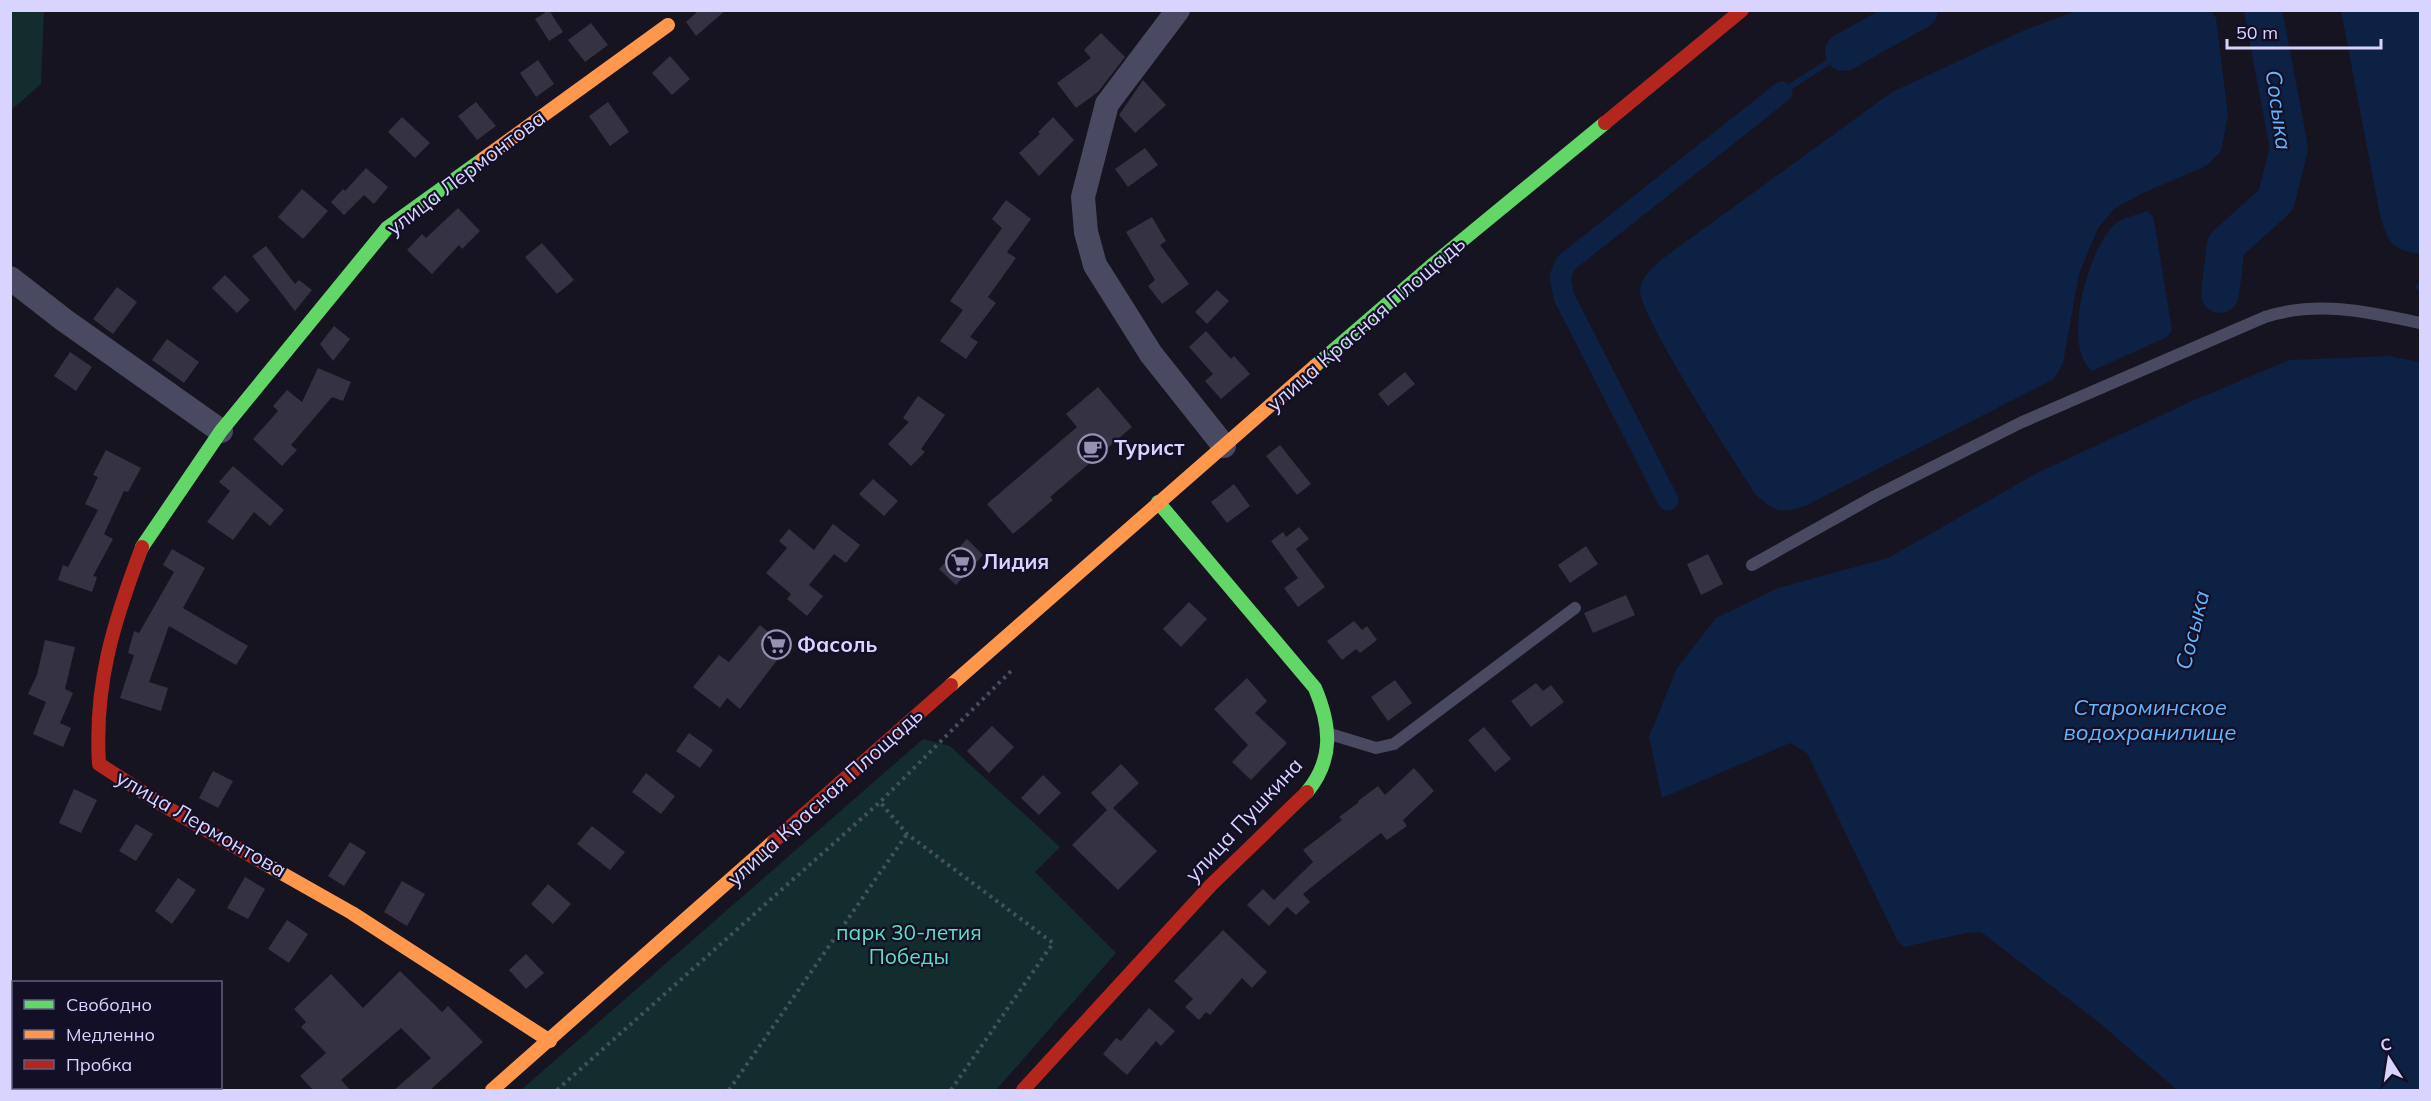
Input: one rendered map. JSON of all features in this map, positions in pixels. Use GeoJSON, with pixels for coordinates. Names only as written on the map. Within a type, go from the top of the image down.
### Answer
{"type":"FeatureCollection","features":[{"type":"Feature","properties":{"kind":"street"},"geometry":{"type":"LineString","coordinates":[[1178,10],[1107,104],[1083,197],[1086,232],[1095,266],[1150,354],[1224,446]]}},
{"type":"Feature","properties":{"kind":"street","name":"улица Красная Площадь"},"geometry":{"type":"LineString","coordinates":[[492,1090],[1158,502],[1508,202],[1742,10]]}},
{"type":"Feature","properties":{"kind":"street","name":"улица Лермонтова"},"geometry":{"type":"LineString","coordinates":[[550,1041],[352,914],[161,804],[99,764],[97,730],[100,687],[119,609],[144,542],[221,431],[387,228],[668,25]]}},
{"type":"Feature","properties":{"kind":"street"},"geometry":{"type":"LineString","coordinates":[[10,278],[64,320],[221,431]]}},
{"type":"Feature","properties":{"kind":"street"},"geometry":{"type":"LineString","coordinates":[[1158,502],[1301,669],[1315,688],[1325,711],[1329,734]]}},
{"type":"Feature","properties":{"kind":"street","name":"улица Пушкина"},"geometry":{"type":"LineString","coordinates":[[1023,1090],[1240,854],[1291,808],[1315,781],[1325,762],[1329,734]]}},
{"type":"Feature","properties":{"kind":"lane"},"geometry":{"type":"LineString","coordinates":[[1752,565],[1875,496],[2020,423],[2265,317],[2289,309],[2312,307],[2339,309],[2421,323]]}},
{"type":"Feature","properties":{"kind":"lane"},"geometry":{"type":"LineString","coordinates":[[1329,734],[1376,748],[1394,744],[1575,608]]}},
{"type":"Feature","properties":{"kind":"path"},"geometry":{"type":"LineString","coordinates":[[557,1090],[880,802],[1015,666]]}},
{"type":"Feature","properties":{"kind":"path"},"geometry":{"type":"LineString","coordinates":[[880,802],[907,834],[1053,943],[951,1090]]}},
{"type":"Feature","properties":{"kind":"path"},"geometry":{"type":"LineString","coordinates":[[729,1090],[907,834]]}},
{"type":"Feature","properties":{"kind":"green space"},"geometry":{"type":"Polygon","coordinates":[[[11,10],[44,11],[41,84],[11,110],[11,10]]]}},
{"type":"Feature","properties":{"kind":"green space","name":"парк 30-летия Победы"},"geometry":{"type":"Polygon","coordinates":[[[923,739],[950,746],[1060,847],[1035,872],[1116,953],[996,1090],[521,1090],[923,739]]]}},
{"type":"Feature","properties":{"kind":"water"},"geometry":{"type":"Polygon","coordinates":[[[2076,11],[2211,11],[2216,18],[2228,115],[2221,151],[2206,166],[2143,193],[2114,209],[2098,228],[2079,274],[2063,363],[2054,379],[1805,506],[1784,511],[1768,505],[1756,495],[1745,479],[1654,327],[1643,304],[1640,289],[1646,275],[1665,257],[1892,92],[2027,29],[2076,11]]]}},
{"type":"Feature","properties":{"kind":"water"},"geometry":{"type":"Polygon","coordinates":[[[2341,11],[2420,11],[2420,254],[2403,250],[2392,243],[2380,215],[2341,11]]]}},
{"type":"Feature","properties":{"kind":"water"},"geometry":{"type":"Polygon","coordinates":[[[2147,211],[2153,216],[2172,330],[2167,337],[2092,371],[2083,359],[2079,341],[2078,321],[2087,276],[2104,238],[2113,226],[2124,219],[2147,211]]]}},
{"type":"Feature","properties":{"kind":"water","name":"Староминское водохранилище"},"geometry":{"type":"Polygon","coordinates":[[[2389,356],[2420,362],[2420,1090],[2177,1090],[2101,1024],[1981,932],[1966,933],[1904,947],[1898,942],[1807,753],[1790,743],[1662,798],[1649,737],[1677,668],[1716,618],[1778,588],[1888,558],[2037,473],[2192,401],[2289,360],[2389,356]]]}},
{"type":"Feature","properties":{"kind":"building"},"geometry":{"type":"Polygon","coordinates":[[[549,10],[563,32],[549,41],[535,19],[549,10]]]}},
{"type":"Feature","properties":{"kind":"building"},"geometry":{"type":"Polygon","coordinates":[[[699,10],[726,10],[696,36],[686,22],[699,10]]]}},
{"type":"Feature","properties":{"kind":"building"},"geometry":{"type":"Polygon","coordinates":[[[591,23],[608,45],[585,62],[568,40],[591,23]]]}},
{"type":"Feature","properties":{"kind":"building"},"geometry":{"type":"Polygon","coordinates":[[[1101,33],[1125,57],[1098,92],[1076,108],[1057,83],[1091,58],[1084,50],[1101,33]]]}},
{"type":"Feature","properties":{"kind":"building"},"geometry":{"type":"Polygon","coordinates":[[[670,56],[690,79],[672,95],[652,73],[670,56]]]}},
{"type":"Feature","properties":{"kind":"building"},"geometry":{"type":"Polygon","coordinates":[[[538,60],[554,84],[536,97],[520,73],[538,60]]]}},
{"type":"Feature","properties":{"kind":"building"},"geometry":{"type":"Polygon","coordinates":[[[1143,80],[1166,105],[1135,133],[1119,115],[1143,80]]]}},
{"type":"Feature","properties":{"kind":"building"},"geometry":{"type":"Polygon","coordinates":[[[476,102],[496,126],[477,140],[458,116],[476,102]]]}},
{"type":"Feature","properties":{"kind":"building"},"geometry":{"type":"Polygon","coordinates":[[[608,102],[629,132],[610,146],[589,116],[608,102]]]}},
{"type":"Feature","properties":{"kind":"building"},"geometry":{"type":"Polygon","coordinates":[[[402,117],[430,143],[415,158],[388,132],[402,117]]]}},
{"type":"Feature","properties":{"kind":"building"},"geometry":{"type":"Polygon","coordinates":[[[1053,117],[1074,140],[1039,176],[1019,153],[1040,134],[1038,132],[1053,117]]]}},
{"type":"Feature","properties":{"kind":"building"},"geometry":{"type":"Polygon","coordinates":[[[1145,148],[1158,165],[1128,187],[1115,169],[1145,148]]]}},
{"type":"Feature","properties":{"kind":"building"},"geometry":{"type":"Polygon","coordinates":[[[366,168],[388,187],[374,204],[364,195],[344,215],[331,202],[343,189],[345,191],[366,168]]]}},
{"type":"Feature","properties":{"kind":"building"},"geometry":{"type":"Polygon","coordinates":[[[302,189],[328,211],[303,239],[278,217],[302,189]]]}},
{"type":"Feature","properties":{"kind":"building"},"geometry":{"type":"Polygon","coordinates":[[[1006,200],[1031,219],[1007,252],[1016,258],[988,297],[996,303],[970,337],[978,342],[966,359],[940,341],[963,310],[950,301],[1002,228],[992,219],[1006,200]]]}},
{"type":"Feature","properties":{"kind":"building"},"geometry":{"type":"Polygon","coordinates":[[[458,208],[480,231],[462,249],[459,245],[432,274],[407,250],[422,234],[426,238],[458,208]]]}},
{"type":"Feature","properties":{"kind":"building"},"geometry":{"type":"Polygon","coordinates":[[[1152,217],[1166,241],[1160,245],[1189,284],[1162,304],[1148,286],[1155,280],[1126,232],[1152,217]]]}},
{"type":"Feature","properties":{"kind":"building"},"geometry":{"type":"Polygon","coordinates":[[[542,243],[574,280],[557,294],[525,257],[542,243]]]}},
{"type":"Feature","properties":{"kind":"building"},"geometry":{"type":"Polygon","coordinates":[[[266,246],[295,284],[299,280],[312,290],[295,311],[252,256],[266,246]]]}},
{"type":"Feature","properties":{"kind":"building"},"geometry":{"type":"Polygon","coordinates":[[[225,275],[250,300],[237,313],[212,288],[225,275]]]}},
{"type":"Feature","properties":{"kind":"building"},"geometry":{"type":"Polygon","coordinates":[[[117,287],[137,302],[113,334],[93,319],[117,287]]]}},
{"type":"Feature","properties":{"kind":"building"},"geometry":{"type":"Polygon","coordinates":[[[1217,290],[1229,301],[1207,324],[1195,312],[1217,290]]]}},
{"type":"Feature","properties":{"kind":"building"},"geometry":{"type":"Polygon","coordinates":[[[334,326],[350,339],[333,361],[320,344],[334,326]]]}},
{"type":"Feature","properties":{"kind":"building"},"geometry":{"type":"Polygon","coordinates":[[[1206,331],[1231,359],[1234,356],[1250,374],[1221,399],[1205,381],[1213,374],[1189,347],[1206,331]]]}},
{"type":"Feature","properties":{"kind":"building"},"geometry":{"type":"Polygon","coordinates":[[[167,339],[199,362],[184,383],[152,360],[167,339]]]}},
{"type":"Feature","properties":{"kind":"building"},"geometry":{"type":"Polygon","coordinates":[[[70,352],[92,367],[76,391],[54,376],[70,352]]]}},
{"type":"Feature","properties":{"kind":"building"},"geometry":{"type":"Polygon","coordinates":[[[318,368],[351,382],[343,401],[332,397],[291,445],[297,450],[282,466],[253,439],[278,411],[273,406],[287,390],[302,402],[318,368]]]}},
{"type":"Feature","properties":{"kind":"building"},"geometry":{"type":"Polygon","coordinates":[[[1405,372],[1415,384],[1388,406],[1378,394],[1405,372]]]}},
{"type":"Feature","properties":{"kind":"building"},"geometry":{"type":"Polygon","coordinates":[[[1098,387],[1132,427],[1050,497],[1053,500],[1013,534],[987,504],[1077,427],[1066,414],[1098,387]]]}},
{"type":"Feature","properties":{"kind":"building"},"geometry":{"type":"Polygon","coordinates":[[[918,396],[945,415],[921,449],[925,452],[911,466],[888,444],[909,422],[903,418],[918,396]]]}},
{"type":"Feature","properties":{"kind":"building"},"geometry":{"type":"Polygon","coordinates":[[[1280,445],[1311,484],[1297,495],[1266,456],[1280,445]]]}},
{"type":"Feature","properties":{"kind":"building"},"geometry":{"type":"Polygon","coordinates":[[[106,450],[141,468],[128,492],[124,491],[104,534],[113,539],[93,576],[97,577],[92,592],[58,580],[63,565],[68,567],[98,510],[85,504],[98,477],[93,475],[106,450]]]}},
{"type":"Feature","properties":{"kind":"building"},"geometry":{"type":"Polygon","coordinates":[[[233,466],[284,510],[270,526],[254,512],[233,540],[207,522],[230,491],[219,482],[233,466]]]}},
{"type":"Feature","properties":{"kind":"building"},"geometry":{"type":"Polygon","coordinates":[[[873,479],[898,501],[884,516],[859,494],[873,479]]]}},
{"type":"Feature","properties":{"kind":"building"},"geometry":{"type":"Polygon","coordinates":[[[1234,484],[1250,506],[1227,523],[1211,502],[1234,484]]]}},
{"type":"Feature","properties":{"kind":"building"},"geometry":{"type":"Polygon","coordinates":[[[833,524],[860,545],[846,563],[834,554],[809,585],[823,596],[807,616],[787,599],[791,594],[766,573],[787,548],[779,541],[789,529],[814,550],[833,524]]]}},
{"type":"Feature","properties":{"kind":"building"},"geometry":{"type":"Polygon","coordinates":[[[1299,527],[1309,539],[1296,549],[1325,587],[1298,607],[1284,588],[1298,578],[1271,541],[1283,532],[1286,537],[1299,527]]]}},
{"type":"Feature","properties":{"kind":"building","name":"Лидия"},"geometry":{"type":"Polygon","coordinates":[[[967,539],[983,555],[956,585],[939,569],[967,539]]]}},
{"type":"Feature","properties":{"kind":"building"},"geometry":{"type":"Polygon","coordinates":[[[1586,546],[1598,564],[1570,583],[1558,565],[1586,546]]]}},
{"type":"Feature","properties":{"kind":"building"},"geometry":{"type":"Polygon","coordinates":[[[172,549],[205,568],[183,608],[248,646],[236,665],[169,626],[149,682],[168,688],[161,711],[120,698],[134,655],[128,653],[134,631],[139,633],[174,572],[163,565],[172,549]]]}},
{"type":"Feature","properties":{"kind":"building"},"geometry":{"type":"Polygon","coordinates":[[[1708,554],[1723,584],[1701,595],[1687,564],[1708,554]]]}},
{"type":"Feature","properties":{"kind":"building"},"geometry":{"type":"Polygon","coordinates":[[[1626,595],[1635,615],[1593,633],[1584,613],[1626,595]]]}},
{"type":"Feature","properties":{"kind":"building"},"geometry":{"type":"Polygon","coordinates":[[[1189,602],[1207,619],[1181,647],[1163,629],[1189,602]]]}},
{"type":"Feature","properties":{"kind":"building"},"geometry":{"type":"Polygon","coordinates":[[[1354,621],[1362,630],[1367,626],[1377,640],[1360,653],[1356,649],[1342,660],[1327,641],[1354,621]]]}},
{"type":"Feature","properties":{"kind":"building"},"geometry":{"type":"Polygon","coordinates":[[[760,625],[787,647],[740,709],[727,698],[720,708],[693,687],[719,655],[729,662],[760,625]]]}},
{"type":"Feature","properties":{"kind":"building"},"geometry":{"type":"Polygon","coordinates":[[[45,640],[75,647],[65,689],[73,693],[60,723],[71,728],[63,747],[33,734],[46,702],[28,694],[37,675],[45,640]]]}},
{"type":"Feature","properties":{"kind":"building"},"geometry":{"type":"Polygon","coordinates":[[[1247,678],[1267,701],[1255,713],[1287,743],[1251,780],[1232,762],[1248,745],[1214,709],[1247,678]]]}},
{"type":"Feature","properties":{"kind":"building"},"geometry":{"type":"Polygon","coordinates":[[[1395,680],[1412,703],[1388,721],[1371,697],[1395,680]]]}},
{"type":"Feature","properties":{"kind":"building"},"geometry":{"type":"Polygon","coordinates":[[[1536,683],[1543,691],[1551,685],[1564,702],[1531,727],[1511,701],[1536,683]]]}},
{"type":"Feature","properties":{"kind":"building"},"geometry":{"type":"Polygon","coordinates":[[[992,726],[1014,747],[989,773],[967,751],[992,726]]]}},
{"type":"Feature","properties":{"kind":"building"},"geometry":{"type":"Polygon","coordinates":[[[1484,727],[1511,759],[1495,772],[1468,740],[1484,727]]]}},
{"type":"Feature","properties":{"kind":"building"},"geometry":{"type":"Polygon","coordinates":[[[689,733],[713,750],[700,768],[676,751],[689,733]]]}},
{"type":"Feature","properties":{"kind":"building"},"geometry":{"type":"Polygon","coordinates":[[[1121,764],[1139,783],[1113,808],[1157,851],[1118,890],[1072,845],[1107,810],[1091,793],[1121,764]]]}},
{"type":"Feature","properties":{"kind":"building"},"geometry":{"type":"Polygon","coordinates":[[[1414,768],[1434,791],[1403,820],[1407,826],[1387,840],[1381,833],[1339,865],[1303,894],[1310,902],[1296,915],[1287,907],[1269,926],[1247,905],[1263,889],[1274,900],[1313,862],[1303,850],[1342,820],[1339,817],[1378,786],[1385,795],[1414,768]]]}},
{"type":"Feature","properties":{"kind":"building"},"geometry":{"type":"Polygon","coordinates":[[[213,771],[233,781],[218,808],[199,798],[213,771]]]}},
{"type":"Feature","properties":{"kind":"building"},"geometry":{"type":"Polygon","coordinates":[[[646,773],[675,796],[661,814],[632,792],[646,773]]]}},
{"type":"Feature","properties":{"kind":"building"},"geometry":{"type":"Polygon","coordinates":[[[1043,775],[1061,793],[1039,815],[1021,798],[1043,775]]]}},
{"type":"Feature","properties":{"kind":"building"},"geometry":{"type":"Polygon","coordinates":[[[74,789],[97,800],[81,833],[59,823],[74,789]]]}},
{"type":"Feature","properties":{"kind":"building"},"geometry":{"type":"Polygon","coordinates":[[[136,824],[153,834],[136,861],[119,851],[136,824]]]}},
{"type":"Feature","properties":{"kind":"building"},"geometry":{"type":"Polygon","coordinates":[[[592,826],[625,852],[610,870],[577,844],[592,826]]]}},
{"type":"Feature","properties":{"kind":"building"},"geometry":{"type":"Polygon","coordinates":[[[350,842],[366,852],[344,886],[328,876],[350,842]]]}},
{"type":"Feature","properties":{"kind":"building"},"geometry":{"type":"Polygon","coordinates":[[[245,877],[265,889],[248,919],[227,908],[245,877]]]}},
{"type":"Feature","properties":{"kind":"building"},"geometry":{"type":"Polygon","coordinates":[[[178,878],[196,890],[172,924],[155,911],[178,878]]]}},
{"type":"Feature","properties":{"kind":"building"},"geometry":{"type":"Polygon","coordinates":[[[402,881],[425,894],[407,926],[384,912],[402,881]]]}},
{"type":"Feature","properties":{"kind":"building"},"geometry":{"type":"Polygon","coordinates":[[[548,884],[571,904],[553,924],[531,904],[548,884]]]}},
{"type":"Feature","properties":{"kind":"building"},"geometry":{"type":"Polygon","coordinates":[[[287,920],[308,934],[289,963],[268,949],[287,920]]]}},
{"type":"Feature","properties":{"kind":"building"},"geometry":{"type":"Polygon","coordinates":[[[1223,930],[1267,972],[1252,988],[1242,978],[1210,1015],[1206,1012],[1199,1020],[1185,1007],[1193,999],[1174,981],[1223,930]]]}},
{"type":"Feature","properties":{"kind":"building"},"geometry":{"type":"Polygon","coordinates":[[[526,954],[544,973],[526,989],[509,970],[526,954]]]}},
{"type":"Feature","properties":{"kind":"building"},"geometry":{"type":"Polygon","coordinates":[[[400,971],[442,1012],[448,1006],[483,1042],[430,1090],[394,1090],[431,1058],[401,1028],[341,1080],[350,1090],[313,1090],[300,1076],[326,1053],[301,1027],[306,1022],[294,1009],[331,974],[363,1008],[400,971]]]}},
{"type":"Feature","properties":{"kind":"building"},"geometry":{"type":"Polygon","coordinates":[[[1149,1008],[1175,1031],[1161,1046],[1156,1041],[1127,1075],[1103,1054],[1116,1038],[1121,1041],[1149,1008]]]}},
{"type":"Feature","properties":{"kind":"waterway"},"geometry":{"type":"LineString","coordinates":[[1844,52],[1919,10]]}},
{"type":"Feature","properties":{"kind":"waterway","name":"Сосыка"},"geometry":{"type":"LineString","coordinates":[[2220,294],[2226,245],[2276,200],[2289,148],[2263,10]]}},
{"type":"Feature","properties":{"kind":"waterway"},"geometry":{"type":"LineString","coordinates":[[1782,92],[1844,52]]}},
{"type":"Feature","properties":{"kind":"waterway"},"geometry":{"type":"LineString","coordinates":[[1668,500],[1564,297],[1560,277],[1566,263],[1782,92]]}},
{"type":"Feature","properties":{"kind":"traffic: fast"},"geometry":{"type":"LineString","coordinates":[[1315,366],[1431,266],[1605,123]]}},
{"type":"Feature","properties":{"kind":"traffic: fast"},"geometry":{"type":"LineString","coordinates":[[142,547],[221,431],[387,228],[483,159]]}},
{"type":"Feature","properties":{"kind":"traffic: fast"},"geometry":{"type":"LineString","coordinates":[[1158,502],[1315,688],[1327,729],[1327,742],[1322,767],[1307,792]]}},
{"type":"Feature","properties":{"kind":"traffic: slow"},"geometry":{"type":"LineString","coordinates":[[483,159],[668,25]]}},
{"type":"Feature","properties":{"kind":"traffic: slow"},"geometry":{"type":"LineString","coordinates":[[951,685],[1315,366]]}},
{"type":"Feature","properties":{"kind":"traffic: slow"},"geometry":{"type":"LineString","coordinates":[[492,1090],[774,841]]}},
{"type":"Feature","properties":{"kind":"traffic: slow"},"geometry":{"type":"LineString","coordinates":[[262,862],[352,913],[550,1041]]}},
{"type":"Feature","properties":{"kind":"traffic: jam"},"geometry":{"type":"LineString","coordinates":[[1605,123],[1742,10]]}},
{"type":"Feature","properties":{"kind":"traffic: jam"},"geometry":{"type":"LineString","coordinates":[[142,547],[108,653],[100,706],[99,764],[161,804],[262,862]]}},
{"type":"Feature","properties":{"kind":"traffic: jam"},"geometry":{"type":"LineString","coordinates":[[774,841],[951,685]]}},
{"type":"Feature","properties":{"kind":"traffic: jam"},"geometry":{"type":"LineString","coordinates":[[1023,1090],[1211,885],[1307,792]]}},
{"type":"Feature","properties":{"kind":"place","name":"Турист"},"geometry":{"type":"Point","coordinates":[1093,448]}},
{"type":"Feature","properties":{"kind":"place","name":"Лидия"},"geometry":{"type":"Point","coordinates":[961,562]}},
{"type":"Feature","properties":{"kind":"place","name":"Фасоль"},"geometry":{"type":"Point","coordinates":[776,645]}}]}
